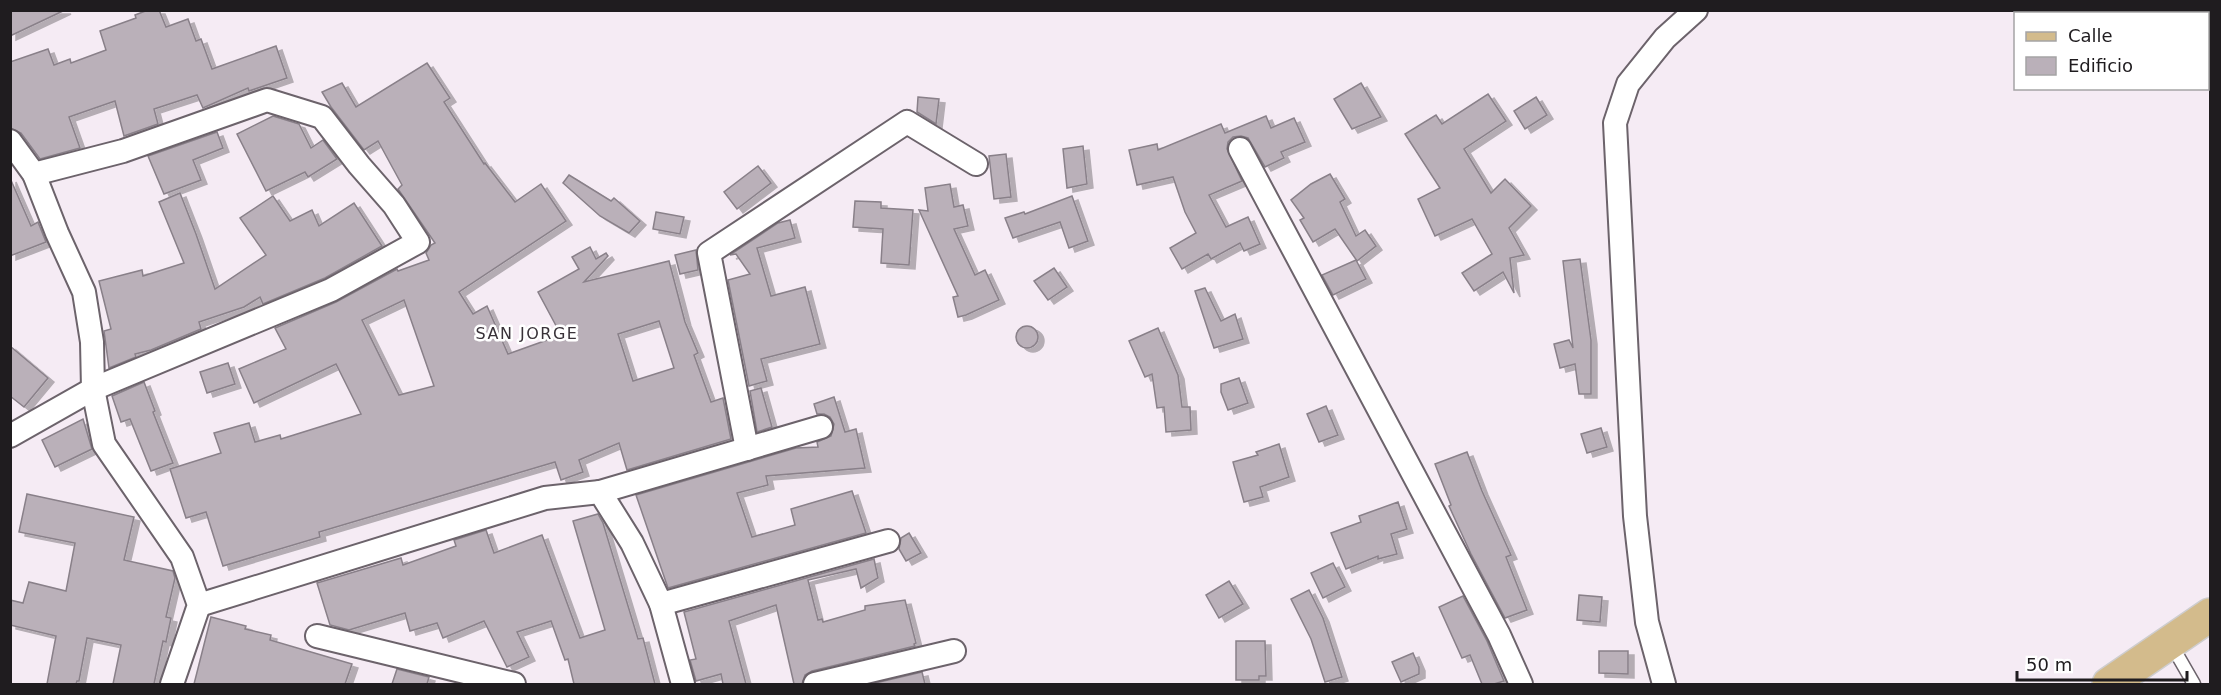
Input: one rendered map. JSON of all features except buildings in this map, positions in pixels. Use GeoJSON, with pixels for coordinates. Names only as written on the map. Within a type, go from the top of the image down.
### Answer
{"type":"FeatureCollection","features":[{"type":"Feature","properties":{"kind":"main road"},"geometry":{"type":"LineString","coordinates":[[2109,684],[2211,615]]}},
{"type":"Feature","properties":{"kind":"street"},"geometry":{"type":"LineString","coordinates":[[1664,684],[1647,622],[1635,516],[1615,123],[1628,84],[1665,38],[1696,10]]}},
{"type":"Feature","properties":{"kind":"street"},"geometry":{"type":"LineString","coordinates":[[10,436],[93,389],[331,290],[418,242],[394,205],[322,117],[267,100],[123,151],[34,174]]}},
{"type":"Feature","properties":{"kind":"street"},"geometry":{"type":"LineString","coordinates":[[747,449],[709,253],[907,122],[976,164]]}},
{"type":"Feature","properties":{"kind":"street"},"geometry":{"type":"LineString","coordinates":[[10,141],[34,174],[57,233],[84,292],[92,342],[93,389],[104,444],[182,557],[199,605],[172,684]]}},
{"type":"Feature","properties":{"kind":"street"},"geometry":{"type":"LineString","coordinates":[[1240,149],[1493,625],[1521,684]]}},
{"type":"Feature","properties":{"kind":"street"},"geometry":{"type":"LineString","coordinates":[[199,605],[545,498],[600,492],[821,427]]}},
{"type":"Feature","properties":{"kind":"street"},"geometry":{"type":"LineString","coordinates":[[600,492],[632,543],[661,604],[683,684]]}},
{"type":"Feature","properties":{"kind":"street"},"geometry":{"type":"LineString","coordinates":[[661,604],[888,541]]}},
{"type":"Feature","properties":{"kind":"street"},"geometry":{"type":"LineString","coordinates":[[317,636],[514,684]]}},
{"type":"Feature","properties":{"kind":"street"},"geometry":{"type":"LineString","coordinates":[[815,684],[954,651]]}},
{"type":"Feature","properties":{"kind":"lane"},"geometry":{"type":"LineString","coordinates":[[2170,643],[2194,684]]}},
{"type":"Feature","properties":{"kind":"district","name":"SAN JORGE"},"geometry":{"type":"Point","coordinates":[527,333]}}]}
